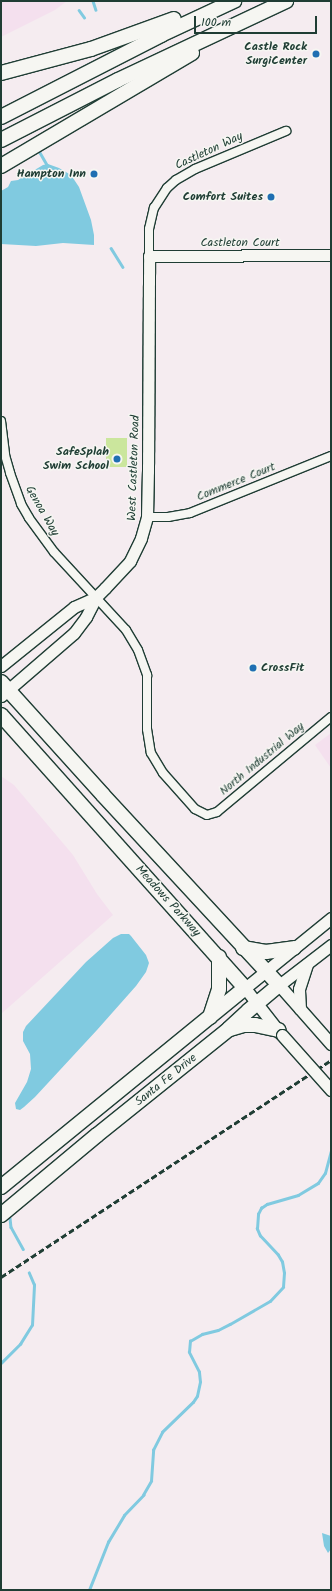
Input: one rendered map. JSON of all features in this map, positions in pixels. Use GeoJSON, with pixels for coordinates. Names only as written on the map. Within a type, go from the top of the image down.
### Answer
{"type":"FeatureCollection","features":[{"type":"Feature","properties":{"kind":"highway"},"geometry":{"type":"LineString","coordinates":[[1,73],[98,47],[163,24],[219,1]]}},
{"type":"Feature","properties":{"kind":"highway"},"geometry":{"type":"LineString","coordinates":[[1,117],[161,35],[234,1]]}},
{"type":"Feature","properties":{"kind":"highway"},"geometry":{"type":"LineString","coordinates":[[1,140],[118,80],[286,1]]}},
{"type":"Feature","properties":{"kind":"highway"},"geometry":{"type":"LineString","coordinates":[[1,166],[98,107],[160,73],[250,17]]}},
{"type":"Feature","properties":{"kind":"highway","name":"Meadows Parkway"},"geometry":{"type":"LineString","coordinates":[[4,689],[279,985]]}},
{"type":"Feature","properties":{"kind":"highway","name":"Meadows Parkway"},"geometry":{"type":"LineString","coordinates":[[1,715],[245,988]]}},
{"type":"Feature","properties":{"kind":"highway"},"geometry":{"type":"LineString","coordinates":[[243,948],[266,952],[294,948]]}},
{"type":"Feature","properties":{"kind":"highway"},"geometry":{"type":"LineString","coordinates":[[210,1017],[219,989],[218,957]]}},
{"type":"Feature","properties":{"kind":"highway","name":"Santa Fe Drive"},"geometry":{"type":"LineString","coordinates":[[1,1215],[97,1134],[230,1029],[279,985]]}},
{"type":"Feature","properties":{"kind":"highway","name":"Santa Fe Drive"},"geometry":{"type":"LineString","coordinates":[[1,1187],[245,988]]}},
{"type":"Feature","properties":{"kind":"highway"},"geometry":{"type":"LineString","coordinates":[[230,1029],[244,1025],[255,1025],[280,1033]]}},
{"type":"Feature","properties":{"kind":"street","name":"Castleton Way"},"geometry":{"type":"LineString","coordinates":[[149,256],[149,229],[154,208],[167,188],[176,180],[195,169],[286,131]]}},
{"type":"Feature","properties":{"kind":"street","name":"Castleton Court"},"geometry":{"type":"LineString","coordinates":[[149,256],[331,255]]}},
{"type":"Feature","properties":{"kind":"street","name":"West Castleton Road"},"geometry":{"type":"LineString","coordinates":[[96,597],[115,579],[133,556],[142,538],[147,516],[150,374],[149,256]]}},
{"type":"Feature","properties":{"kind":"street","name":"Genoa Way"},"geometry":{"type":"LineString","coordinates":[[1,421],[7,464],[12,482],[24,508],[50,548],[96,597]]}},
{"type":"Feature","properties":{"kind":"street","name":"Commerce Court"},"geometry":{"type":"LineString","coordinates":[[147,516],[168,517],[190,513],[331,456]]}},
{"type":"Feature","properties":{"kind":"street"},"geometry":{"type":"LineString","coordinates":[[1,666],[74,607],[96,597]]}},
{"type":"Feature","properties":{"kind":"street"},"geometry":{"type":"LineString","coordinates":[[4,689],[74,633],[86,617],[96,597]]}},
{"type":"Feature","properties":{"kind":"street","name":"North Industrial Way"},"geometry":{"type":"LineString","coordinates":[[96,597],[126,630],[143,661],[148,684],[148,736],[153,758],[163,773],[195,809],[207,815],[214,814],[331,717]]}},
{"type":"Feature","properties":{"kind":"street","name":"Santa Fe Drive"},"geometry":{"type":"LineString","coordinates":[[245,988],[331,918]]}},
{"type":"Feature","properties":{"kind":"street","name":"Santa Fe Drive"},"geometry":{"type":"LineString","coordinates":[[279,985],[331,945]]}},
{"type":"Feature","properties":{"kind":"street"},"geometry":{"type":"LineString","coordinates":[[302,1012],[299,989],[307,964]]}},
{"type":"Feature","properties":{"kind":"street","name":"Meadows Parkway"},"geometry":{"type":"LineString","coordinates":[[279,985],[331,1044]]}},
{"type":"Feature","properties":{"kind":"street","name":"Meadows Parkway"},"geometry":{"type":"LineString","coordinates":[[245,988],[280,1033],[331,1090]]}},
{"type":"Feature","properties":{"kind":"shaded area"},"geometry":{"type":"Polygon","coordinates":[[[1,1],[67,1],[55,10],[1,37],[1,1]]]}},
{"type":"Feature","properties":{"kind":"shaded area"},"geometry":{"type":"Polygon","coordinates":[[[331,733],[331,768],[315,745],[331,733]]]}},
{"type":"Feature","properties":{"kind":"shaded area"},"geometry":{"type":"Polygon","coordinates":[[[1,776],[14,785],[73,855],[97,894],[113,915],[1,1014],[1,776]]]}},
{"type":"Feature","properties":{"kind":"green space","name":"SafeSplah Swim School"},"geometry":{"type":"Polygon","coordinates":[[[106,438],[127,438],[127,467],[106,467],[106,438]]]}},
{"type":"Feature","properties":{"kind":"water"},"geometry":{"type":"Polygon","coordinates":[[[48,164],[71,175],[79,187],[91,220],[94,245],[63,243],[36,246],[1,244],[1,191],[8,187],[11,181],[18,180],[43,165],[48,164]]]}},
{"type":"Feature","properties":{"kind":"water"},"geometry":{"type":"Polygon","coordinates":[[[121,934],[129,934],[146,955],[149,963],[146,972],[136,986],[97,1030],[35,1097],[20,1110],[16,1109],[15,1103],[27,1082],[31,1069],[30,1054],[23,1041],[23,1032],[26,1026],[86,962],[113,938],[121,934]]]}},
{"type":"Feature","properties":{"kind":"water"},"geometry":{"type":"Polygon","coordinates":[[[322,1533],[331,1536],[331,1549],[328,1553],[324,1546],[322,1533]]]}},
{"type":"Feature","properties":{"kind":"waterway"},"geometry":{"type":"LineString","coordinates":[[93,1],[96,10]]}},
{"type":"Feature","properties":{"kind":"waterway"},"geometry":{"type":"LineString","coordinates":[[79,10],[84,17]]}},
{"type":"Feature","properties":{"kind":"waterway"},"geometry":{"type":"LineString","coordinates":[[38,149],[48,166]]}},
{"type":"Feature","properties":{"kind":"waterway"},"geometry":{"type":"LineString","coordinates":[[111,248],[123,267]]}},
{"type":"Feature","properties":{"kind":"waterway"},"geometry":{"type":"LineString","coordinates":[[89,1590],[108,1542],[124,1515],[143,1495],[151,1481],[153,1450],[162,1432],[193,1402],[197,1396],[200,1382],[199,1372],[189,1352],[190,1341],[202,1334],[218,1330],[270,1301],[283,1287],[284,1273],[282,1262],[278,1255],[260,1236],[257,1229],[258,1214],[261,1208],[267,1204],[298,1195],[318,1183],[325,1173],[331,1150]]}},
{"type":"Feature","properties":{"kind":"waterway"},"geometry":{"type":"LineString","coordinates":[[10,1218],[11,1227],[23,1249]]}},
{"type":"Feature","properties":{"kind":"waterway"},"geometry":{"type":"LineString","coordinates":[[1,1363],[20,1344],[32,1325],[34,1285],[29,1273]]}},
{"type":"Feature","properties":{"kind":"railway"},"geometry":{"type":"LineString","coordinates":[[1,1277],[331,1060]]}},
{"type":"Feature","properties":{"kind":"place","name":"Castle Rock SurgiCenter"},"geometry":{"type":"Point","coordinates":[316,54]}},
{"type":"Feature","properties":{"kind":"place","name":"Hampton Inn"},"geometry":{"type":"Point","coordinates":[94,174]}},
{"type":"Feature","properties":{"kind":"place","name":"Comfort Suites"},"geometry":{"type":"Point","coordinates":[271,197]}},
{"type":"Feature","properties":{"kind":"place","name":"SafeSplah Swim School"},"geometry":{"type":"Point","coordinates":[117,459]}},
{"type":"Feature","properties":{"kind":"place","name":"CrossFit"},"geometry":{"type":"Point","coordinates":[253,668]}}]}
